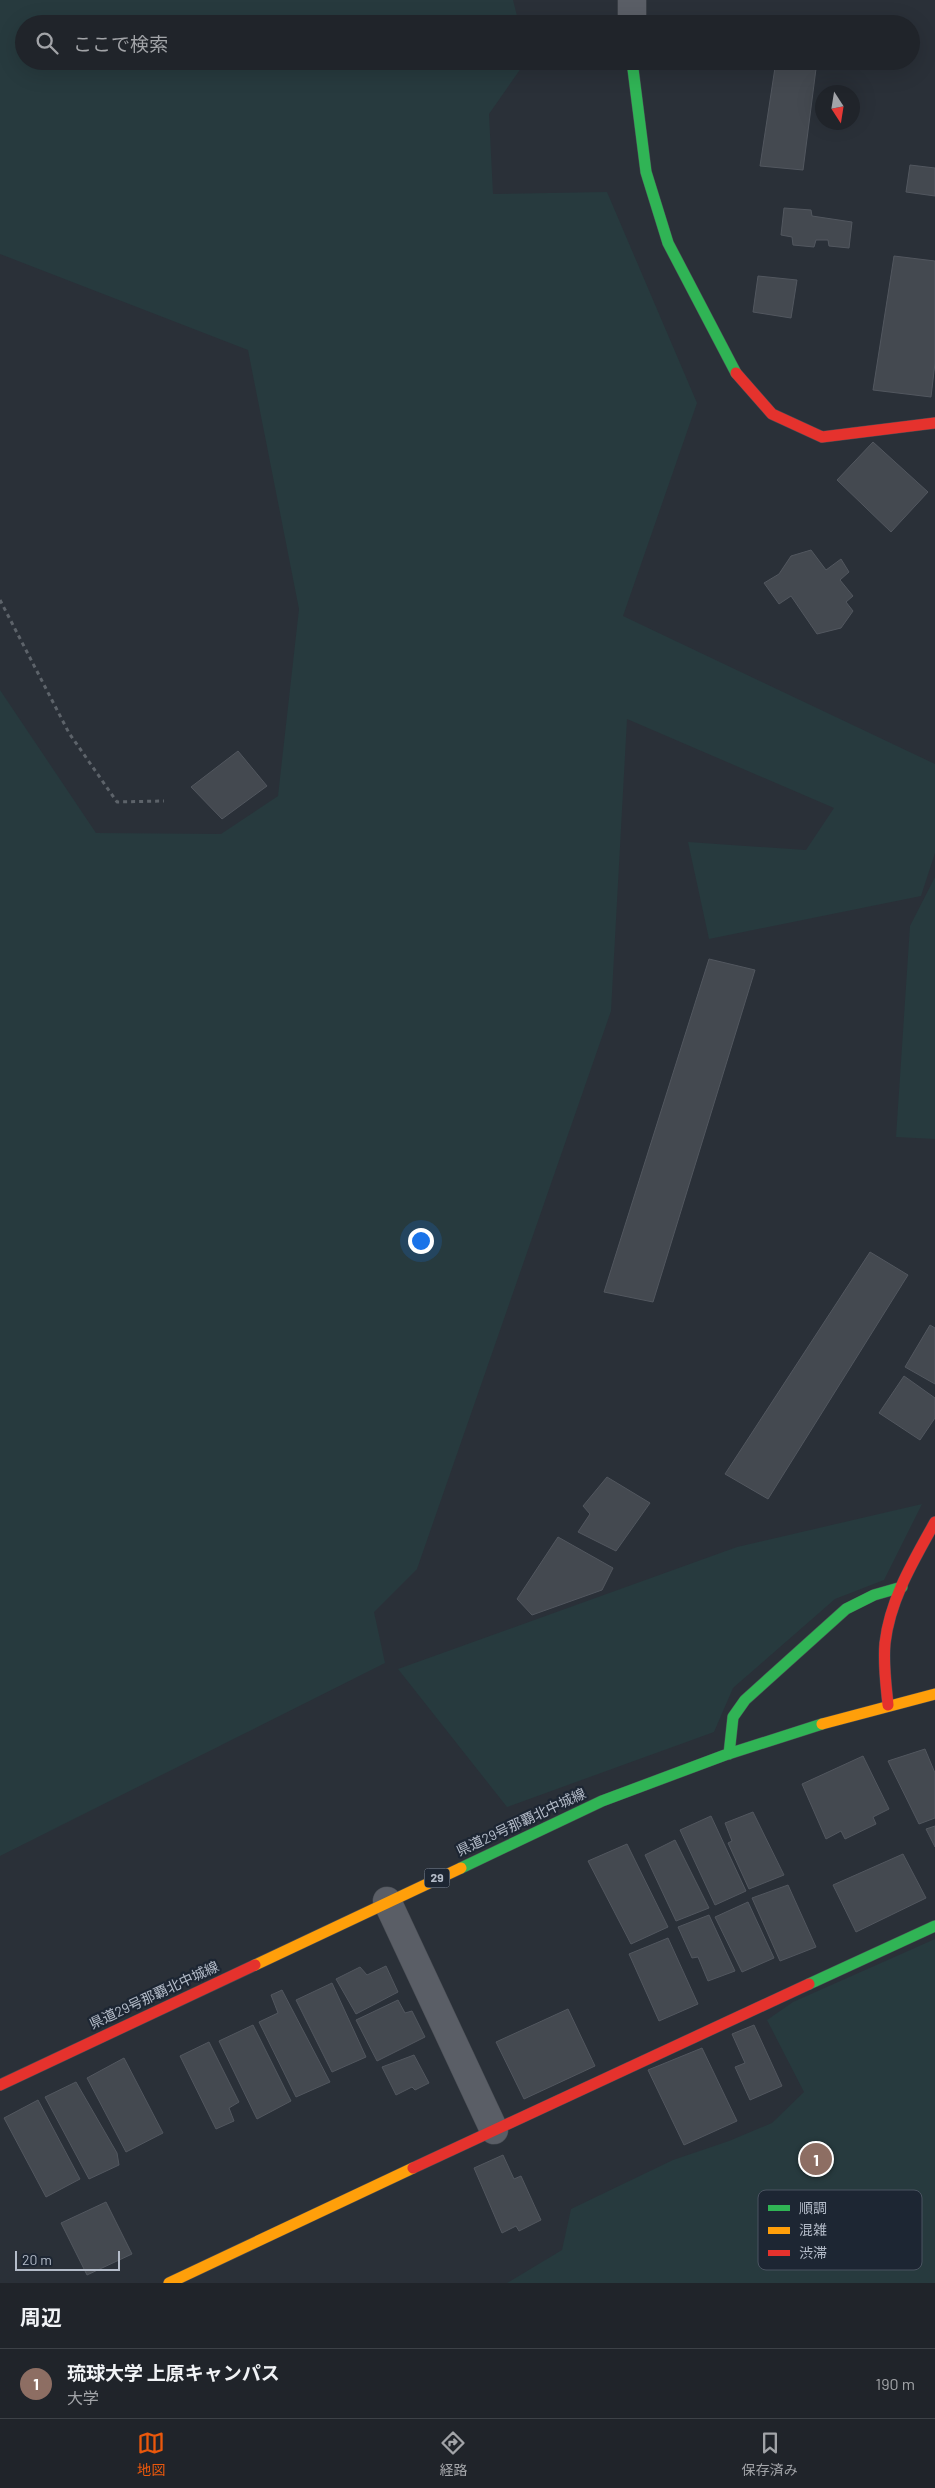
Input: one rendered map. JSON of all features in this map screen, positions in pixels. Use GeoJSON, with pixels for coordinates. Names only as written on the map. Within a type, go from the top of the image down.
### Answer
{"type":"FeatureCollection","features":[{"type":"Feature","properties":{"kind":"street"},"geometry":{"type":"LineString","coordinates":[[632,0],[632,15]]}},
{"type":"Feature","properties":{"kind":"street"},"geometry":{"type":"LineString","coordinates":[[633,70],[646,172],[668,243],[737,375],[772,414],[822,437],[935,423]]}},
{"type":"Feature","properties":{"kind":"street"},"geometry":{"type":"LineString","coordinates":[[888,1705],[885,1652],[887,1630],[902,1587],[935,1522]]}},
{"type":"Feature","properties":{"kind":"street"},"geometry":{"type":"LineString","coordinates":[[729,1754],[733,1718],[745,1700],[846,1609],[874,1595],[902,1587]]}},
{"type":"Feature","properties":{"kind":"street","name":"県道29号那覇北中城線"},"geometry":{"type":"LineString","coordinates":[[0,2085],[602,1801],[663,1776],[729,1754],[888,1705],[935,1694]]}},
{"type":"Feature","properties":{"kind":"street"},"geometry":{"type":"LineString","coordinates":[[387,1901],[494,2130]]}},
{"type":"Feature","properties":{"kind":"street"},"geometry":{"type":"LineString","coordinates":[[170,2283],[494,2130],[935,1926]]}},
{"type":"Feature","properties":{"kind":"path"},"geometry":{"type":"LineString","coordinates":[[0,600],[69,733],[117,802],[164,801]]}},
{"type":"Feature","properties":{"kind":"green space"},"geometry":{"type":"Polygon","coordinates":[[[0,0],[513,0],[517,15],[15,15],[15,70],[520,70],[489,114],[493,194],[607,192],[697,403],[623,616],[935,764],[935,853],[921,896],[709,939],[688,842],[806,850],[834,808],[627,719],[611,1011],[417,1569],[374,1612],[385,1663],[0,1856],[0,690],[96,833],[221,834],[278,796],[299,609],[248,350],[0,254],[0,0]]]}},
{"type":"Feature","properties":{"kind":"green space"},"geometry":{"type":"Polygon","coordinates":[[[935,877],[935,1139],[896,1137],[910,926],[935,877]]]}},
{"type":"Feature","properties":{"kind":"green space"},"geometry":{"type":"Polygon","coordinates":[[[922,1504],[884,1580],[835,1599],[733,1688],[714,1732],[507,1807],[398,1669],[737,1547],[922,1504]]]}},
{"type":"Feature","properties":{"kind":"green space"},"geometry":{"type":"Polygon","coordinates":[[[935,1939],[935,2283],[507,2283],[562,2250],[571,2209],[673,2160],[729,2141],[772,2123],[804,2092],[767,2020],[793,2002],[935,1939]]]}},
{"type":"Feature","properties":{"kind":"building"},"geometry":{"type":"Polygon","coordinates":[[[775,70],[816,70],[803,170],[760,166],[775,70]]]}},
{"type":"Feature","properties":{"kind":"building"},"geometry":{"type":"Polygon","coordinates":[[[910,165],[935,168],[935,196],[906,192],[910,165]]]}},
{"type":"Feature","properties":{"kind":"building"},"geometry":{"type":"Polygon","coordinates":[[[784,208],[811,210],[812,216],[852,222],[849,248],[829,246],[828,240],[816,240],[814,247],[793,245],[792,237],[781,235],[784,208]]]}},
{"type":"Feature","properties":{"kind":"building"},"geometry":{"type":"Polygon","coordinates":[[[894,256],[935,261],[935,363],[931,397],[873,390],[894,256]]]}},
{"type":"Feature","properties":{"kind":"building"},"geometry":{"type":"Polygon","coordinates":[[[758,276],[797,280],[791,318],[753,312],[758,276]]]}},
{"type":"Feature","properties":{"kind":"building"},"geometry":{"type":"Polygon","coordinates":[[[873,442],[928,492],[891,532],[837,480],[873,442]]]}},
{"type":"Feature","properties":{"kind":"building"},"geometry":{"type":"Polygon","coordinates":[[[811,550],[826,570],[841,559],[849,572],[840,580],[853,596],[846,602],[853,611],[841,628],[817,634],[791,596],[779,604],[764,583],[779,574],[791,556],[811,550]]]}},
{"type":"Feature","properties":{"kind":"building"},"geometry":{"type":"Polygon","coordinates":[[[238,751],[267,786],[222,819],[191,787],[238,751]]]}},
{"type":"Feature","properties":{"kind":"building"},"geometry":{"type":"Polygon","coordinates":[[[709,959],[755,970],[653,1302],[604,1292],[709,959]]]}},
{"type":"Feature","properties":{"kind":"building"},"geometry":{"type":"Polygon","coordinates":[[[870,1252],[908,1275],[768,1499],[725,1474],[870,1252]]]}},
{"type":"Feature","properties":{"kind":"building"},"geometry":{"type":"Polygon","coordinates":[[[930,1325],[935,1328],[935,1384],[905,1367],[930,1325]]]}},
{"type":"Feature","properties":{"kind":"building"},"geometry":{"type":"Polygon","coordinates":[[[904,1376],[935,1398],[935,1418],[920,1440],[879,1413],[904,1376]]]}},
{"type":"Feature","properties":{"kind":"building"},"geometry":{"type":"Polygon","coordinates":[[[607,1477],[650,1503],[616,1551],[578,1532],[590,1514],[583,1506],[607,1477]]]}},
{"type":"Feature","properties":{"kind":"building"},"geometry":{"type":"Polygon","coordinates":[[[558,1537],[613,1568],[602,1590],[532,1615],[517,1599],[558,1537]]]}},
{"type":"Feature","properties":{"kind":"building"},"geometry":{"type":"Polygon","coordinates":[[[925,1749],[935,1773],[935,1818],[919,1824],[888,1761],[925,1749]]]}},
{"type":"Feature","properties":{"kind":"building"},"geometry":{"type":"Polygon","coordinates":[[[863,1756],[889,1809],[873,1817],[876,1824],[845,1839],[841,1831],[826,1839],[802,1784],[863,1756]]]}},
{"type":"Feature","properties":{"kind":"building"},"geometry":{"type":"Polygon","coordinates":[[[753,1812],[784,1875],[749,1889],[728,1843],[732,1841],[725,1823],[753,1812]]]}},
{"type":"Feature","properties":{"kind":"building"},"geometry":{"type":"Polygon","coordinates":[[[711,1816],[746,1891],[715,1905],[680,1830],[711,1816]]]}},
{"type":"Feature","properties":{"kind":"building"},"geometry":{"type":"Polygon","coordinates":[[[935,1826],[935,1847],[926,1829],[935,1826]]]}},
{"type":"Feature","properties":{"kind":"building"},"geometry":{"type":"Polygon","coordinates":[[[675,1840],[709,1908],[676,1921],[645,1855],[675,1840]]]}},
{"type":"Feature","properties":{"kind":"building"},"geometry":{"type":"Polygon","coordinates":[[[627,1844],[668,1927],[631,1944],[588,1861],[627,1844]]]}},
{"type":"Feature","properties":{"kind":"building"},"geometry":{"type":"Polygon","coordinates":[[[903,1854],[926,1898],[856,1932],[833,1885],[903,1854]]]}},
{"type":"Feature","properties":{"kind":"building"},"geometry":{"type":"Polygon","coordinates":[[[788,1885],[816,1947],[780,1961],[752,1898],[788,1885]]]}},
{"type":"Feature","properties":{"kind":"building"},"geometry":{"type":"Polygon","coordinates":[[[748,1902],[774,1958],[742,1972],[715,1917],[748,1902]]]}},
{"type":"Feature","properties":{"kind":"building"},"geometry":{"type":"Polygon","coordinates":[[[709,1915],[735,1971],[708,1981],[698,1957],[692,1958],[678,1927],[709,1915]]]}},
{"type":"Feature","properties":{"kind":"building"},"geometry":{"type":"Polygon","coordinates":[[[668,1938],[698,2004],[659,2021],[629,1954],[668,1938]]]}},
{"type":"Feature","properties":{"kind":"building"},"geometry":{"type":"Polygon","coordinates":[[[386,1966],[398,1992],[356,2014],[336,1979],[360,1967],[367,1975],[386,1966]]]}},
{"type":"Feature","properties":{"kind":"building"},"geometry":{"type":"Polygon","coordinates":[[[332,1983],[366,2057],[332,2072],[296,2000],[332,1983]]]}},
{"type":"Feature","properties":{"kind":"building"},"geometry":{"type":"Polygon","coordinates":[[[282,1990],[330,2082],[296,2097],[259,2022],[278,2013],[271,1995],[282,1990]]]}},
{"type":"Feature","properties":{"kind":"building"},"geometry":{"type":"Polygon","coordinates":[[[398,2000],[405,2013],[412,2011],[425,2037],[377,2061],[356,2020],[398,2000]]]}},
{"type":"Feature","properties":{"kind":"building"},"geometry":{"type":"Polygon","coordinates":[[[568,2009],[595,2066],[524,2099],[496,2042],[568,2009]]]}},
{"type":"Feature","properties":{"kind":"building"},"geometry":{"type":"Polygon","coordinates":[[[253,2025],[291,2101],[257,2119],[219,2041],[253,2025]]]}},
{"type":"Feature","properties":{"kind":"building"},"geometry":{"type":"Polygon","coordinates":[[[754,2025],[782,2086],[750,2100],[735,2067],[745,2063],[732,2034],[754,2025]]]}},
{"type":"Feature","properties":{"kind":"building"},"geometry":{"type":"Polygon","coordinates":[[[209,2042],[239,2102],[229,2108],[234,2121],[216,2129],[180,2056],[209,2042]]]}},
{"type":"Feature","properties":{"kind":"building"},"geometry":{"type":"Polygon","coordinates":[[[702,2048],[737,2121],[684,2145],[648,2070],[702,2048]]]}},
{"type":"Feature","properties":{"kind":"building"},"geometry":{"type":"Polygon","coordinates":[[[414,2055],[429,2083],[415,2090],[412,2087],[396,2095],[382,2067],[414,2055]]]}},
{"type":"Feature","properties":{"kind":"building"},"geometry":{"type":"Polygon","coordinates":[[[124,2058],[163,2133],[126,2152],[87,2078],[124,2058]]]}},
{"type":"Feature","properties":{"kind":"building"},"geometry":{"type":"Polygon","coordinates":[[[76,2082],[117,2153],[119,2165],[89,2179],[45,2097],[76,2082]]]}},
{"type":"Feature","properties":{"kind":"building"},"geometry":{"type":"Polygon","coordinates":[[[38,2100],[80,2179],[46,2197],[4,2118],[38,2100]]]}},
{"type":"Feature","properties":{"kind":"building"},"geometry":{"type":"Polygon","coordinates":[[[503,2155],[514,2179],[521,2176],[541,2220],[519,2231],[516,2226],[502,2233],[474,2168],[503,2155]]]}},
{"type":"Feature","properties":{"kind":"building"},"geometry":{"type":"Polygon","coordinates":[[[106,2202],[132,2254],[87,2275],[61,2223],[106,2202]]]}},
{"type":"Feature","properties":{"kind":"traffic: fast"},"geometry":{"type":"LineString","coordinates":[[633,70],[646,172],[668,243],[736,373]]}},
{"type":"Feature","properties":{"kind":"traffic: fast"},"geometry":{"type":"LineString","coordinates":[[729,1754],[733,1717],[745,1700],[846,1609],[874,1595],[902,1587]]}},
{"type":"Feature","properties":{"kind":"traffic: fast"},"geometry":{"type":"LineString","coordinates":[[461,1868],[602,1801],[725,1755],[822,1724]]}},
{"type":"Feature","properties":{"kind":"traffic: fast"},"geometry":{"type":"LineString","coordinates":[[809,1984],[935,1926]]}},
{"type":"Feature","properties":{"kind":"traffic: slow"},"geometry":{"type":"LineString","coordinates":[[822,1724],[935,1694]]}},
{"type":"Feature","properties":{"kind":"traffic: slow"},"geometry":{"type":"LineString","coordinates":[[255,1965],[461,1868]]}},
{"type":"Feature","properties":{"kind":"traffic: slow"},"geometry":{"type":"LineString","coordinates":[[169,2283],[413,2168]]}},
{"type":"Feature","properties":{"kind":"traffic: jam"},"geometry":{"type":"LineString","coordinates":[[736,373],[772,414],[822,437],[935,423]]}},
{"type":"Feature","properties":{"kind":"traffic: jam"},"geometry":{"type":"LineString","coordinates":[[888,1705],[884,1659],[885,1643],[892,1611],[904,1580],[935,1522]]}},
{"type":"Feature","properties":{"kind":"traffic: jam"},"geometry":{"type":"LineString","coordinates":[[0,2085],[255,1965]]}},
{"type":"Feature","properties":{"kind":"traffic: jam"},"geometry":{"type":"LineString","coordinates":[[413,2168],[809,1984]]}},
{"type":"Feature","properties":{"kind":"place","name":"琉球大学 上原キャンパス"},"geometry":{"type":"Point","coordinates":[816,2159]}}]}
